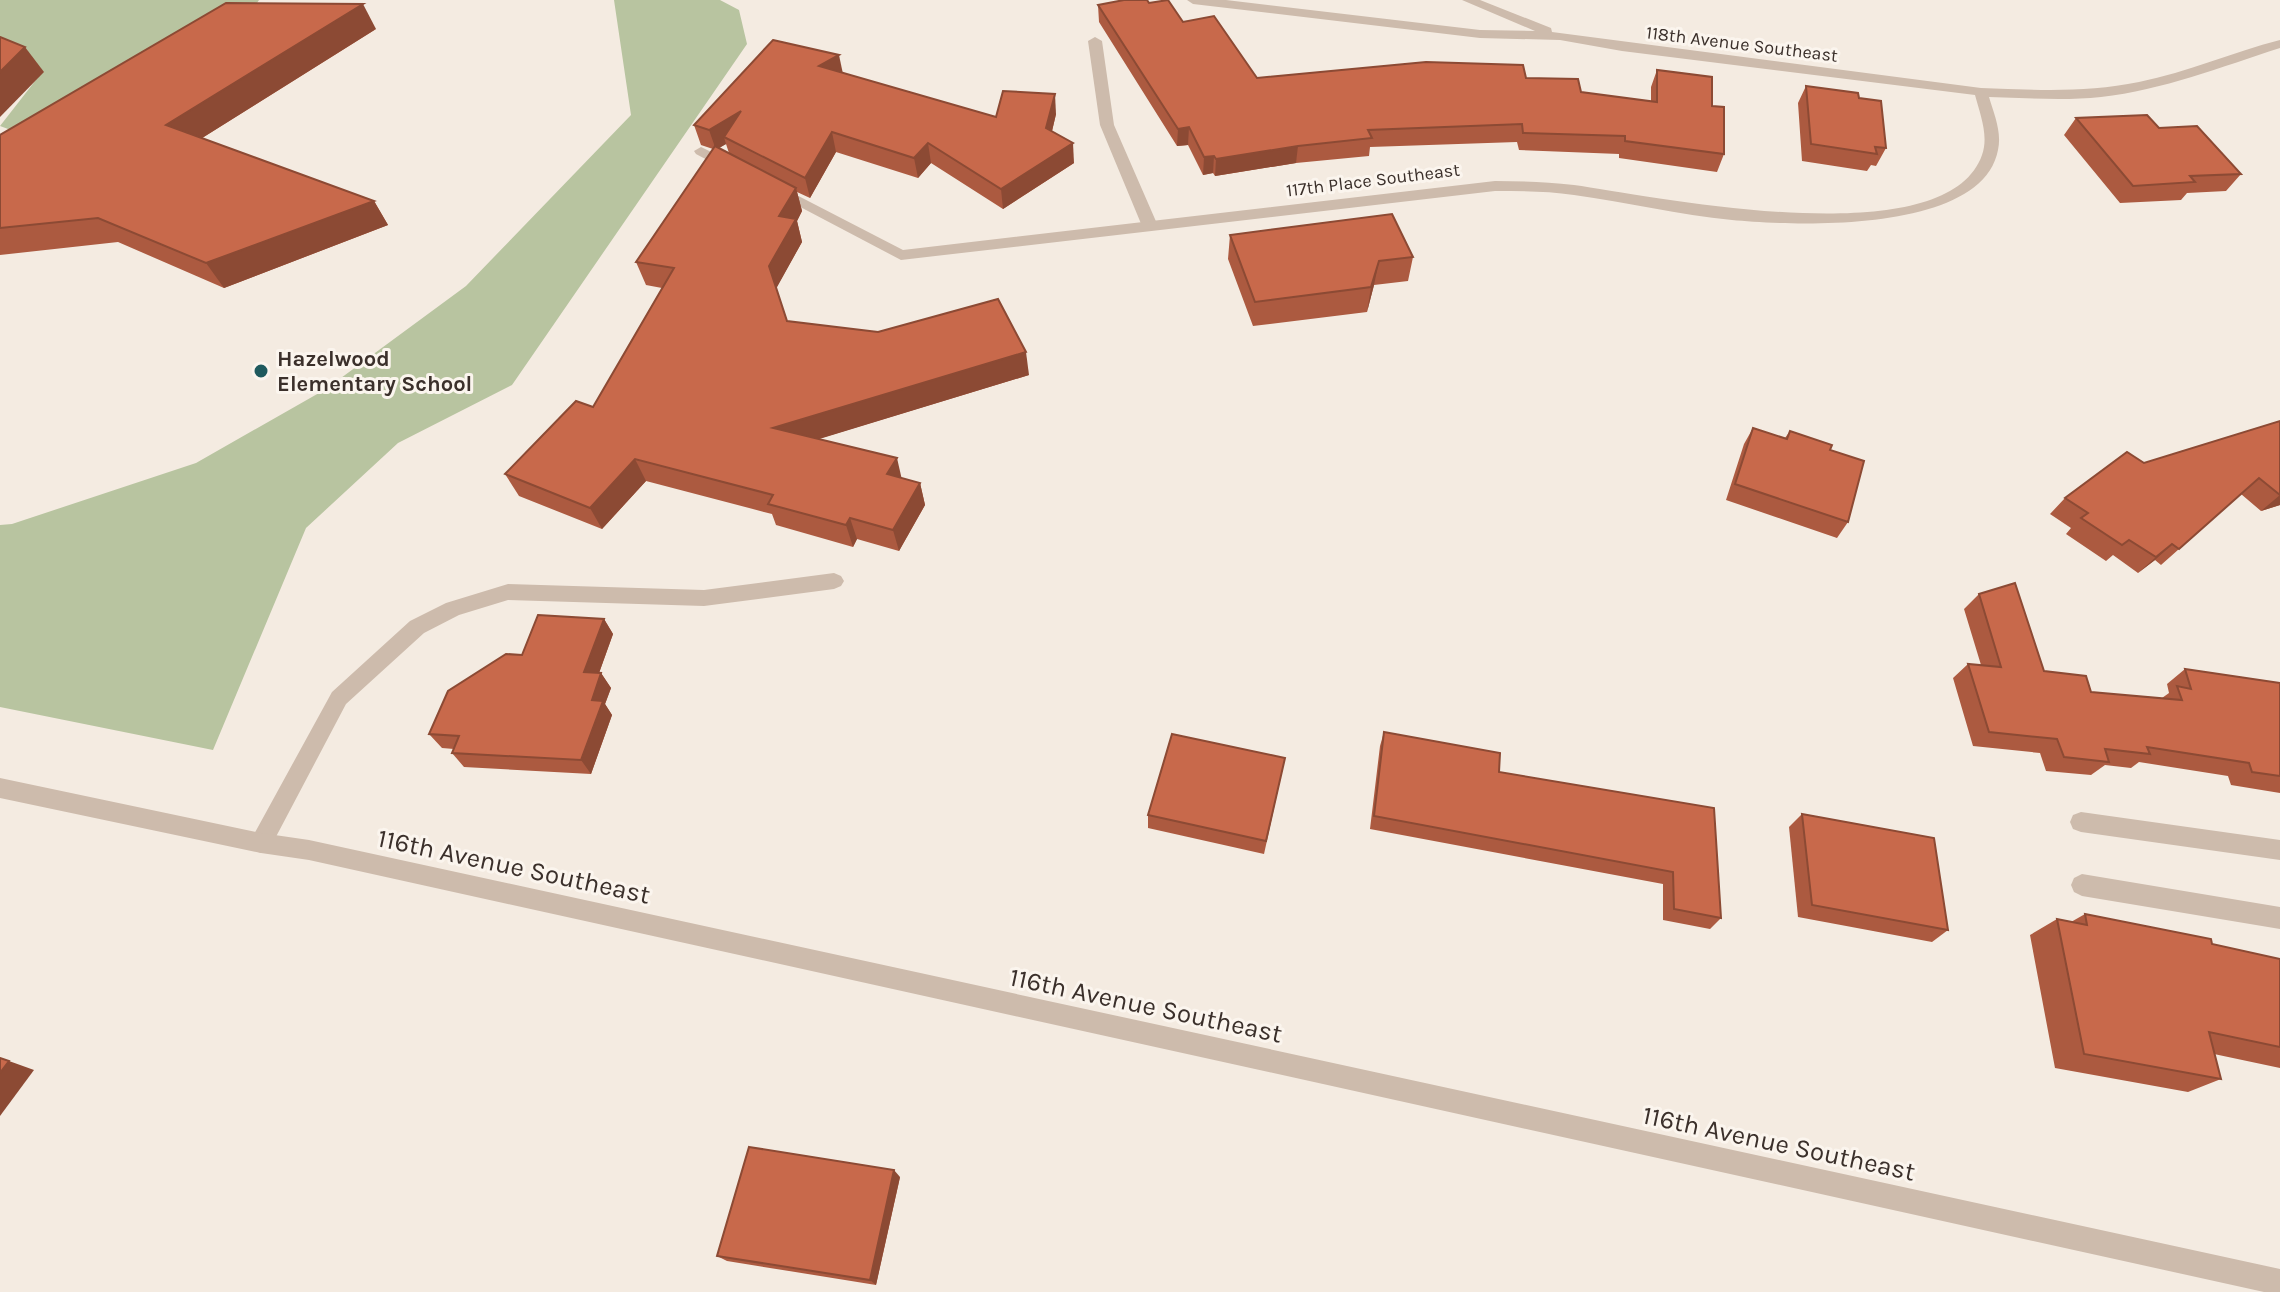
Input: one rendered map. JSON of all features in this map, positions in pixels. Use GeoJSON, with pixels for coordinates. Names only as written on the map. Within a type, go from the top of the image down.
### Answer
{"type":"FeatureCollection","features":[{"type":"Feature","properties":{"kind":"street","name":"118th Avenue Southeast"},"geometry":{"type":"LineString","coordinates":[[1193,0],[1480,34],[1560,36],[1622,47],[1981,92],[2074,95],[2122,90],[2280,44]]}},
{"type":"Feature","properties":{"kind":"street"},"geometry":{"type":"LineString","coordinates":[[1468,0],[1560,36]]}},
{"type":"Feature","properties":{"kind":"street"},"geometry":{"type":"LineString","coordinates":[[1095,41],[1107,125],[1150,226]]}},
{"type":"Feature","properties":{"kind":"street","name":"117th Place Southeast"},"geometry":{"type":"LineString","coordinates":[[701,151],[901,255],[1495,186],[1549,187],[1731,215],[1815,217],[1885,212],[1935,203],[1955,193],[1976,177],[1990,156],[1992,139],[1981,92]]}},
{"type":"Feature","properties":{"kind":"street"},"geometry":{"type":"LineString","coordinates":[[261,843],[339,698],[417,627],[453,609],[508,592],[704,598],[834,581]]}},
{"type":"Feature","properties":{"kind":"street","name":"116th Avenue Southeast"},"geometry":{"type":"LineString","coordinates":[[0,788],[261,843],[309,850],[2280,1282]]}},
{"type":"Feature","properties":{"kind":"street"},"geometry":{"type":"LineString","coordinates":[[2081,822],[2280,850]]}},
{"type":"Feature","properties":{"kind":"street"},"geometry":{"type":"LineString","coordinates":[[2082,885],[2280,918]]}},
{"type":"Feature","properties":{"kind":"green space"},"geometry":{"type":"Polygon","coordinates":[[[0,0],[259,0],[241,27],[46,143],[0,126],[39,76],[0,58],[0,0]]]}},
{"type":"Feature","properties":{"kind":"green space"},"geometry":{"type":"Polygon","coordinates":[[[614,0],[720,0],[739,10],[747,44],[512,385],[398,443],[306,528],[213,750],[0,707],[0,525],[12,524],[196,463],[326,389],[466,286],[631,115],[614,0]]]}},
{"type":"Feature","properties":{"kind":"building"},"geometry":{"type":"Polygon","coordinates":[[[1147,0],[1149,3],[1168,0],[1183,22],[1214,16],[1257,78],[1426,62],[1523,65],[1526,78],[1578,79],[1581,92],[1657,102],[1657,70],[1712,77],[1712,106],[1724,107],[1724,154],[1625,141],[1625,136],[1523,133],[1522,124],[1368,130],[1372,138],[1216,159],[1214,156],[1204,157],[1189,127],[1178,129],[1098,5],[1147,0]]]}},
{"type":"Feature","properties":{"kind":"building"},"geometry":{"type":"Polygon","coordinates":[[[226,3],[363,4],[166,125],[374,201],[206,263],[98,218],[0,228],[0,135],[226,3]]]}},
{"type":"Feature","properties":{"kind":"building"},"geometry":{"type":"Polygon","coordinates":[[[0,37],[25,47],[0,72],[0,37]]]}},
{"type":"Feature","properties":{"kind":"building"},"geometry":{"type":"Polygon","coordinates":[[[773,40],[839,55],[819,66],[996,117],[1003,91],[1055,94],[1046,128],[1073,143],[1001,189],[928,143],[914,158],[832,132],[805,178],[724,137],[741,111],[709,130],[694,125],[773,40]]]}},
{"type":"Feature","properties":{"kind":"building"},"geometry":{"type":"Polygon","coordinates":[[[1806,86],[1858,93],[1859,98],[1881,101],[1886,148],[1875,147],[1877,154],[1811,144],[1806,86]]]}},
{"type":"Feature","properties":{"kind":"building"},"geometry":{"type":"Polygon","coordinates":[[[2147,115],[2159,128],[2197,126],[2241,174],[2190,176],[2195,182],[2133,186],[2076,118],[2147,115]]]}},
{"type":"Feature","properties":{"kind":"building"},"geometry":{"type":"Polygon","coordinates":[[[715,146],[796,188],[779,216],[796,219],[769,266],[787,321],[878,332],[998,299],[1026,352],[773,428],[897,458],[887,474],[920,483],[893,530],[850,518],[846,525],[768,504],[773,495],[635,459],[590,508],[505,474],[576,401],[593,407],[674,268],[636,262],[715,146]]]}},
{"type":"Feature","properties":{"kind":"building"},"geometry":{"type":"Polygon","coordinates":[[[1392,214],[1413,257],[1379,261],[1371,287],[1255,302],[1230,235],[1392,214]]]}},
{"type":"Feature","properties":{"kind":"building"},"geometry":{"type":"Polygon","coordinates":[[[2280,421],[2280,495],[2259,478],[2179,549],[2172,544],[2156,557],[2129,540],[2122,545],[2081,518],[2088,513],[2065,498],[2127,452],[2144,463],[2280,421]]]}},
{"type":"Feature","properties":{"kind":"building"},"geometry":{"type":"Polygon","coordinates":[[[1753,428],[1787,439],[1790,431],[1832,445],[1830,450],[1864,461],[1848,522],[1735,484],[1753,428]]]}},
{"type":"Feature","properties":{"kind":"building"},"geometry":{"type":"Polygon","coordinates":[[[2015,583],[2044,671],[2086,676],[2091,692],[2182,700],[2177,686],[2191,689],[2185,669],[2280,683],[2280,776],[2252,772],[2249,763],[2147,747],[2150,754],[2105,749],[2109,762],[2064,757],[2057,739],[1989,732],[1968,664],[2001,667],[1979,594],[2015,583]]]}},
{"type":"Feature","properties":{"kind":"building"},"geometry":{"type":"Polygon","coordinates":[[[538,615],[604,619],[584,672],[601,673],[592,700],[603,701],[581,760],[452,753],[459,736],[429,734],[448,691],[506,654],[522,655],[538,615]]]}},
{"type":"Feature","properties":{"kind":"building"},"geometry":{"type":"Polygon","coordinates":[[[1384,732],[1500,753],[1499,772],[1714,808],[1721,918],[1674,909],[1673,872],[1374,816],[1384,732]]]}},
{"type":"Feature","properties":{"kind":"building"},"geometry":{"type":"Polygon","coordinates":[[[1172,734],[1285,758],[1266,841],[1148,815],[1172,734]]]}},
{"type":"Feature","properties":{"kind":"building"},"geometry":{"type":"Polygon","coordinates":[[[1802,814],[1934,838],[1948,930],[1812,905],[1802,814]]]}},
{"type":"Feature","properties":{"kind":"building"},"geometry":{"type":"Polygon","coordinates":[[[2085,914],[2211,939],[2212,944],[2280,959],[2280,1047],[2209,1032],[2221,1079],[2084,1054],[2057,919],[2087,925],[2085,914]]]}},
{"type":"Feature","properties":{"kind":"building"},"geometry":{"type":"Polygon","coordinates":[[[0,1058],[9,1061],[0,1073],[0,1058]]]}},
{"type":"Feature","properties":{"kind":"building"},"geometry":{"type":"Polygon","coordinates":[[[749,1147],[894,1170],[870,1280],[717,1256],[749,1147]]]}},
{"type":"Feature","properties":{"kind":"place","name":"Hazelwood Elementary School"},"geometry":{"type":"Point","coordinates":[261,371]}}]}
